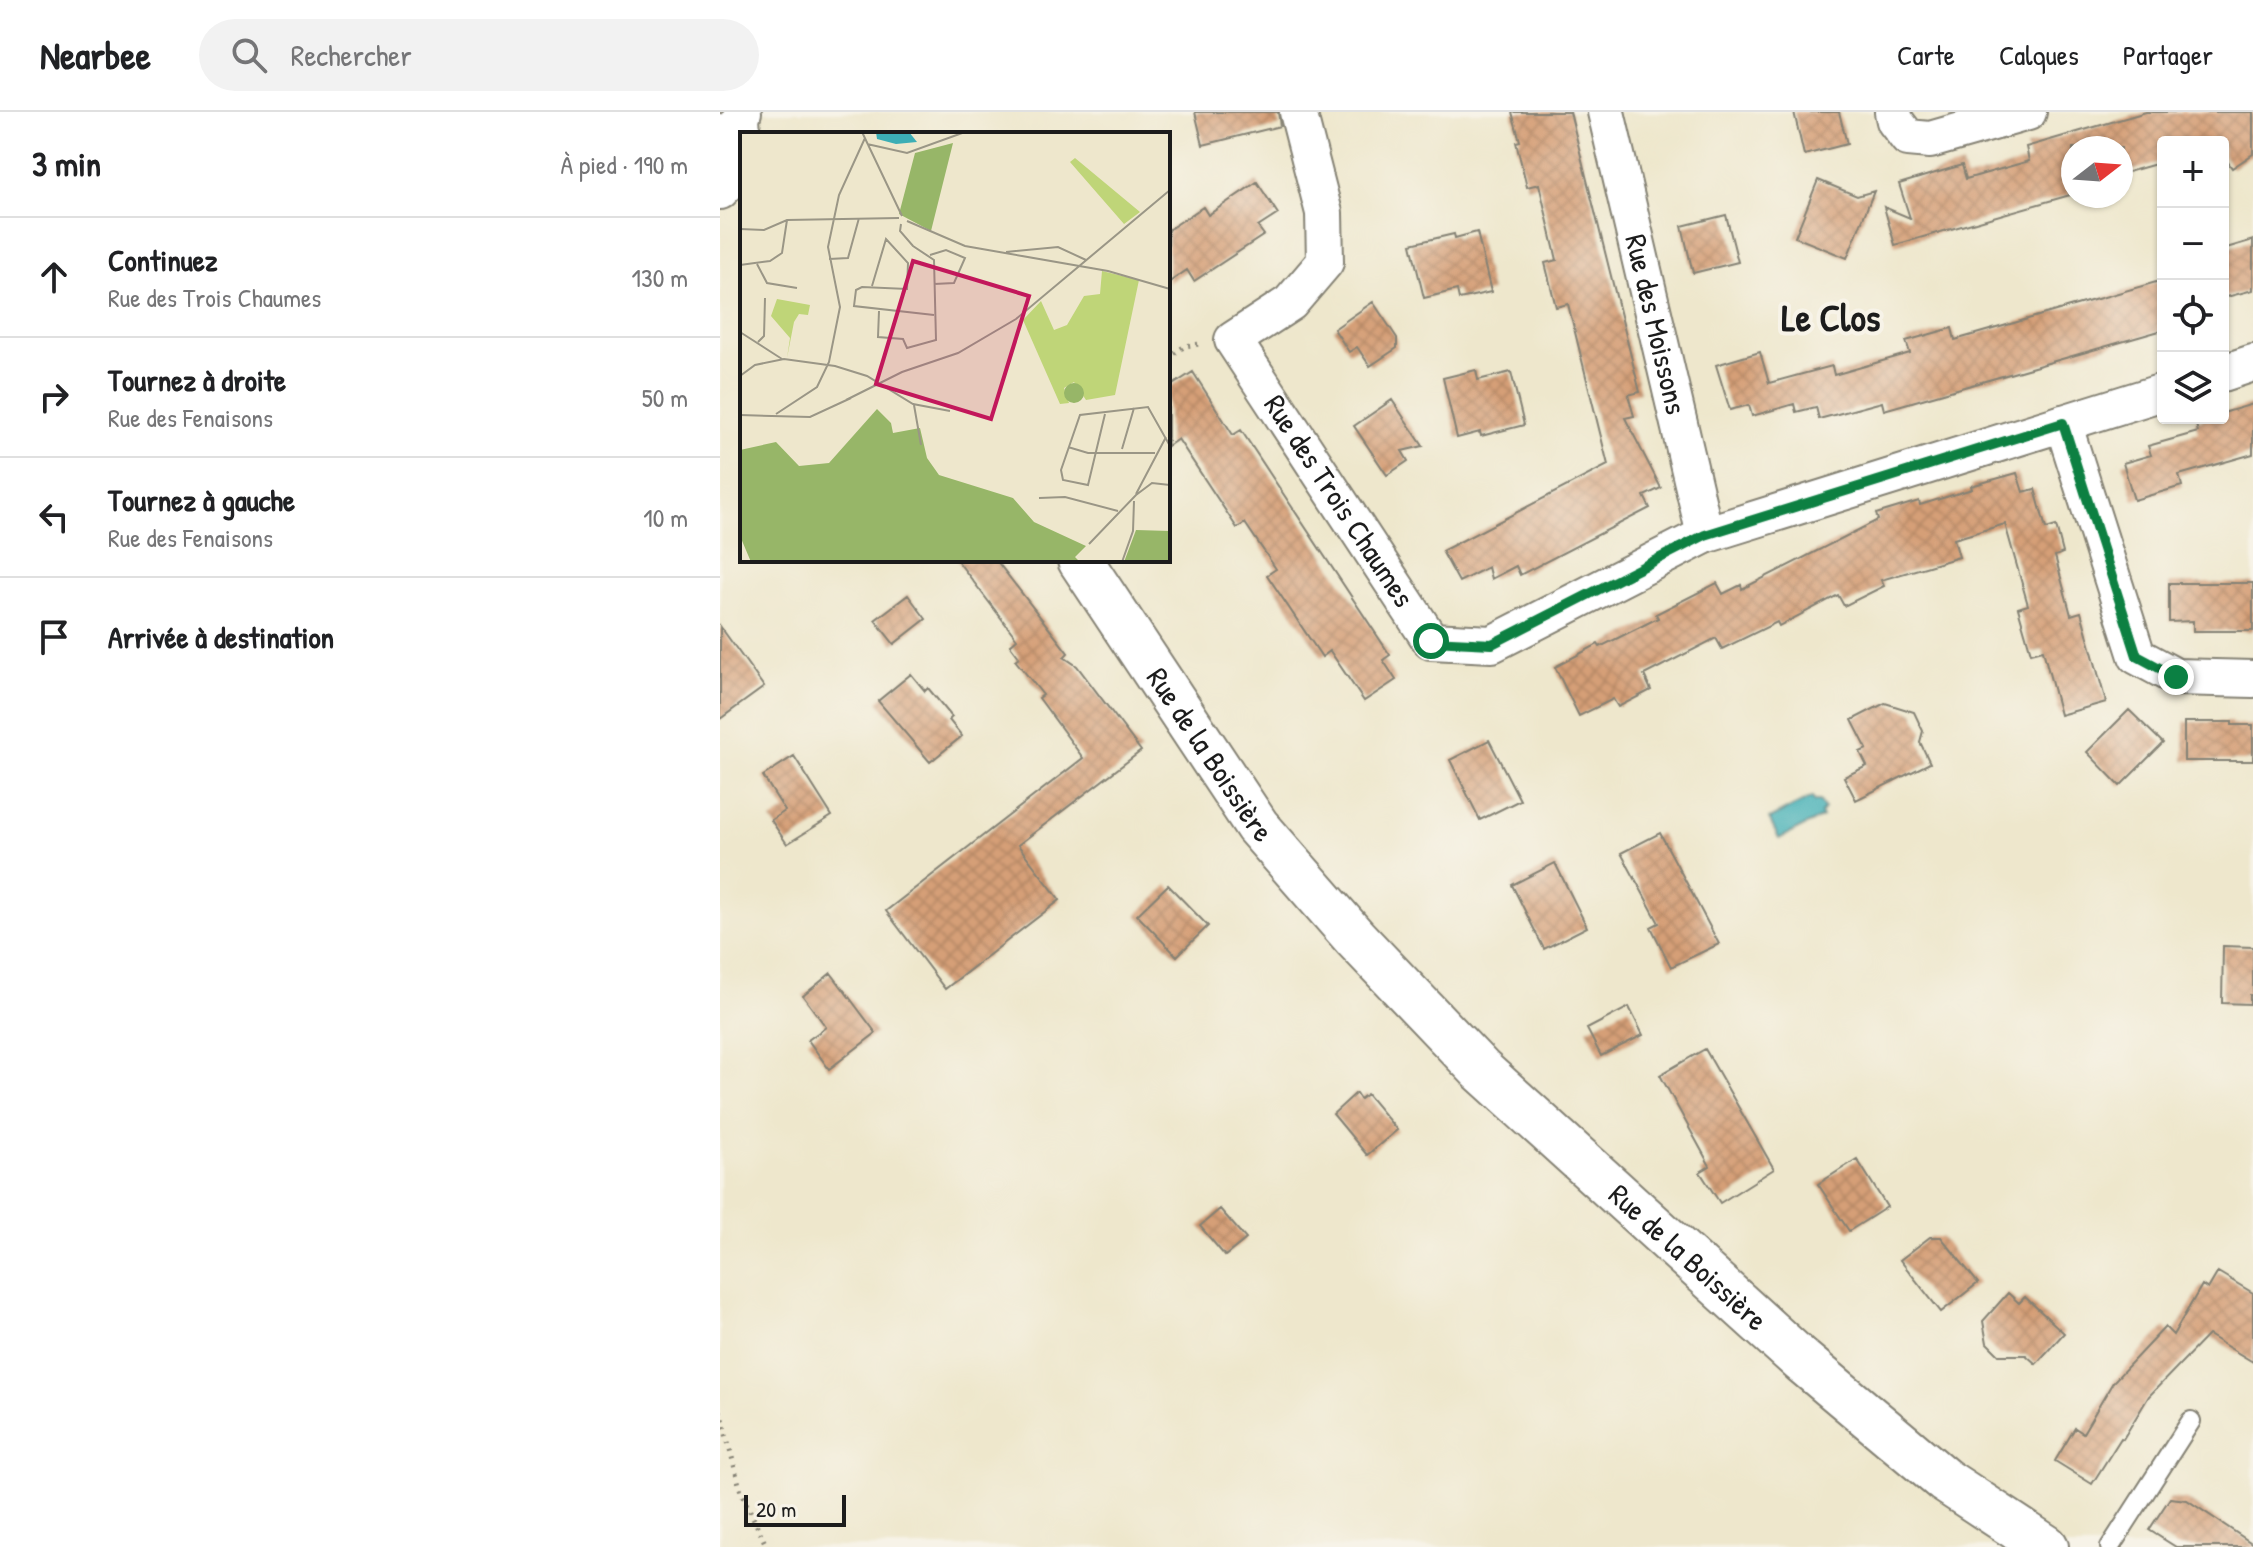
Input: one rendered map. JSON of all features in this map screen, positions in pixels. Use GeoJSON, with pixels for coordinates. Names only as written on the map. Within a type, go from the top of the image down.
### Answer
{"type":"FeatureCollection","features":[{"type":"Feature","properties":{"kind":"main road","name":"Rue de la Boissière"},"geometry":{"type":"LineString","coordinates":[[1081,562],[1257,826],[1355,938],[1481,1070],[1802,1361],[1944,1480],[2046,1547]]}},
{"type":"Feature","properties":{"kind":"main road","name":"Rue de la Boissière"},"geometry":{"type":"LineString","coordinates":[[1109,562],[1355,938]]}},
{"type":"Feature","properties":{"kind":"street","name":"Rue des Trois Chaumes"},"geometry":{"type":"LineString","coordinates":[[1298,112],[1324,213],[1325,262],[1290,303],[1233,340],[1431,641],[1492,644],[1705,535],[2157,394]]}},
{"type":"Feature","properties":{"kind":"street","name":"Rue des Moissons"},"geometry":{"type":"LineString","coordinates":[[1606,112],[1705,535]]}},
{"type":"Feature","properties":{"kind":"street"},"geometry":{"type":"LineString","coordinates":[[1893,112],[1895,121],[1908,138],[1930,140],[2028,112]]}},
{"type":"Feature","properties":{"kind":"street"},"geometry":{"type":"LineString","coordinates":[[720,191],[730,181],[740,137]]}},
{"type":"Feature","properties":{"kind":"street"},"geometry":{"type":"LineString","coordinates":[[2229,371],[2253,363]]}},
{"type":"Feature","properties":{"kind":"street"},"geometry":{"type":"LineString","coordinates":[[2063,423],[2137,656],[2176,677],[2253,679]]}},
{"type":"Feature","properties":{"kind":"lane"},"geometry":{"type":"LineString","coordinates":[[2110,1547],[2191,1421]]}},
{"type":"Feature","properties":{"kind":"path"},"geometry":{"type":"LineString","coordinates":[[720,1411],[741,1492],[767,1547]]}},
{"type":"Feature","properties":{"kind":"water"},"geometry":{"type":"Polygon","coordinates":[[[1812,797],[1814,801],[1820,801],[1824,809],[1820,814],[1822,817],[1779,839],[1769,819],[1812,797]]]}},
{"type":"Feature","properties":{"kind":"building"},"geometry":{"type":"Polygon","coordinates":[[[1195,112],[1278,112],[1280,126],[1203,145],[1195,112]]]}},
{"type":"Feature","properties":{"kind":"building"},"geometry":{"type":"Polygon","coordinates":[[[1512,112],[1570,112],[1640,392],[1628,395],[1634,416],[1625,418],[1661,488],[1644,496],[1650,508],[1520,575],[1516,566],[1491,579],[1488,567],[1459,582],[1442,551],[1608,465],[1568,304],[1556,307],[1545,263],[1557,260],[1539,184],[1527,187],[1512,112]]]}},
{"type":"Feature","properties":{"kind":"building"},"geometry":{"type":"Polygon","coordinates":[[[1794,112],[1839,112],[1847,144],[1804,155],[1794,112]]]}},
{"type":"Feature","properties":{"kind":"building"},"geometry":{"type":"Polygon","coordinates":[[[2146,112],[2253,112],[2253,154],[2232,168],[2229,164],[2229,136],[2157,136],[2157,164],[2133,171],[2133,136],[2064,136],[2146,112]]]}},
{"type":"Feature","properties":{"kind":"building"},"geometry":{"type":"Polygon","coordinates":[[[2061,137],[2061,198],[1895,245],[1884,207],[1910,218],[1899,184],[1962,165],[1966,179],[2029,161],[2026,147],[2061,137]]]}},
{"type":"Feature","properties":{"kind":"building"},"geometry":{"type":"Polygon","coordinates":[[[1818,180],[1857,196],[1874,191],[1847,258],[1795,237],[1818,180]]]}},
{"type":"Feature","properties":{"kind":"building"},"geometry":{"type":"Polygon","coordinates":[[[1257,182],[1278,214],[1258,227],[1264,235],[1194,281],[1187,270],[1170,282],[1170,229],[1203,207],[1208,215],[1257,182]]]}},
{"type":"Feature","properties":{"kind":"building"},"geometry":{"type":"Polygon","coordinates":[[[1726,215],[1738,262],[1693,273],[1682,226],[1726,215]]]}},
{"type":"Feature","properties":{"kind":"building"},"geometry":{"type":"Polygon","coordinates":[[[1477,232],[1491,292],[1459,299],[1457,290],[1424,298],[1411,244],[1477,232]]]}},
{"type":"Feature","properties":{"kind":"building"},"geometry":{"type":"Polygon","coordinates":[[[2253,240],[2253,290],[2229,296],[2229,280],[2229,247],[2253,240]]]}},
{"type":"Feature","properties":{"kind":"building"},"geometry":{"type":"Polygon","coordinates":[[[2157,282],[2157,332],[1884,410],[1882,402],[1819,419],[1816,407],[1796,412],[1794,404],[1752,416],[1749,405],[1730,410],[1716,365],[1760,352],[1769,383],[1832,366],[1834,375],[1910,353],[1906,341],[1952,328],[1955,340],[2157,282]]]}},
{"type":"Feature","properties":{"kind":"building"},"geometry":{"type":"Polygon","coordinates":[[[1373,302],[1397,338],[1397,348],[1370,366],[1357,347],[1349,352],[1334,329],[1373,302]]]}},
{"type":"Feature","properties":{"kind":"building"},"geometry":{"type":"Polygon","coordinates":[[[1476,370],[1478,380],[1511,372],[1524,425],[1481,436],[1480,432],[1457,438],[1443,378],[1476,370]]]}},
{"type":"Feature","properties":{"kind":"building"},"geometry":{"type":"Polygon","coordinates":[[[1193,372],[1233,435],[1241,430],[1390,655],[1383,660],[1396,680],[1364,701],[1330,651],[1322,657],[1267,575],[1276,569],[1245,523],[1237,528],[1178,439],[1170,445],[1170,387],[1193,372]]]}},
{"type":"Feature","properties":{"kind":"building"},"geometry":{"type":"Polygon","coordinates":[[[1392,400],[1423,446],[1402,451],[1408,461],[1387,475],[1354,426],[1392,400]]]}},
{"type":"Feature","properties":{"kind":"building"},"geometry":{"type":"Polygon","coordinates":[[[2253,404],[2253,454],[2179,475],[2182,486],[2134,500],[2123,463],[2151,455],[2148,446],[2198,432],[2196,424],[2229,424],[2229,411],[2253,404]]]}},
{"type":"Feature","properties":{"kind":"building"},"geometry":{"type":"Polygon","coordinates":[[[2017,473],[2023,492],[2035,489],[2046,529],[2056,526],[2063,553],[2055,556],[2071,615],[2081,612],[2106,702],[2060,715],[2043,650],[2031,653],[2018,608],[2028,605],[2005,524],[1954,539],[1959,557],[1881,580],[1884,586],[1844,606],[1838,595],[1779,626],[1777,622],[1722,649],[1716,638],[1644,675],[1651,690],[1618,707],[1613,699],[1579,716],[1555,667],[1658,618],[1656,614],[1717,583],[1723,594],[1741,585],[1742,589],[1878,520],[1876,514],[1919,501],[1920,505],[2017,473]]]}},
{"type":"Feature","properties":{"kind":"building"},"geometry":{"type":"Polygon","coordinates":[[[959,562],[998,562],[1068,653],[1064,657],[1077,666],[1141,751],[1018,845],[1060,900],[945,989],[886,911],[1083,758],[1039,698],[1043,695],[1015,660],[1019,657],[1010,645],[1017,639],[959,562]]]}},
{"type":"Feature","properties":{"kind":"building"},"geometry":{"type":"Polygon","coordinates":[[[2169,583],[2253,583],[2253,631],[2193,631],[2193,621],[2169,622],[2169,583]]]}},
{"type":"Feature","properties":{"kind":"building"},"geometry":{"type":"Polygon","coordinates":[[[908,595],[926,619],[894,644],[875,620],[908,595]]]}},
{"type":"Feature","properties":{"kind":"building"},"geometry":{"type":"Polygon","coordinates":[[[720,626],[764,687],[720,719],[720,626]]]}},
{"type":"Feature","properties":{"kind":"building"},"geometry":{"type":"Polygon","coordinates":[[[911,674],[925,691],[928,688],[952,717],[949,720],[962,736],[930,762],[878,701],[911,674]]]}},
{"type":"Feature","properties":{"kind":"building"},"geometry":{"type":"Polygon","coordinates":[[[1885,703],[1914,712],[1923,731],[1920,742],[1930,763],[1856,800],[1844,777],[1867,766],[1860,752],[1867,749],[1852,720],[1885,703]]]}},
{"type":"Feature","properties":{"kind":"building"},"geometry":{"type":"Polygon","coordinates":[[[2129,710],[2163,743],[2120,786],[2087,752],[2129,710]]]}},
{"type":"Feature","properties":{"kind":"building"},"geometry":{"type":"Polygon","coordinates":[[[2184,722],[2253,725],[2253,761],[2184,761],[2184,722]]]}},
{"type":"Feature","properties":{"kind":"building"},"geometry":{"type":"Polygon","coordinates":[[[1489,740],[1520,800],[1480,820],[1450,760],[1489,740]]]}},
{"type":"Feature","properties":{"kind":"building"},"geometry":{"type":"Polygon","coordinates":[[[794,756],[832,816],[787,844],[771,820],[785,811],[763,776],[794,756]]]}},
{"type":"Feature","properties":{"kind":"building"},"geometry":{"type":"Polygon","coordinates":[[[1660,833],[1719,944],[1671,967],[1651,927],[1659,923],[1621,853],[1660,833]]]}},
{"type":"Feature","properties":{"kind":"building"},"geometry":{"type":"Polygon","coordinates":[[[1555,863],[1587,927],[1544,949],[1512,885],[1555,863]]]}},
{"type":"Feature","properties":{"kind":"building"},"geometry":{"type":"Polygon","coordinates":[[[1168,885],[1208,926],[1177,956],[1137,915],[1168,885]]]}},
{"type":"Feature","properties":{"kind":"building"},"geometry":{"type":"Polygon","coordinates":[[[2223,946],[2253,947],[2253,995],[2250,995],[2250,1004],[2222,1003],[2223,946]]]}},
{"type":"Feature","properties":{"kind":"building"},"geometry":{"type":"Polygon","coordinates":[[[831,973],[876,1033],[829,1069],[808,1040],[826,1027],[803,996],[831,973]]]}},
{"type":"Feature","properties":{"kind":"building"},"geometry":{"type":"Polygon","coordinates":[[[1629,1007],[1643,1035],[1601,1056],[1587,1029],[1629,1007]]]}},
{"type":"Feature","properties":{"kind":"building"},"geometry":{"type":"Polygon","coordinates":[[[1705,1049],[1774,1169],[1720,1203],[1700,1172],[1710,1166],[1660,1075],[1705,1049]]]}},
{"type":"Feature","properties":{"kind":"building"},"geometry":{"type":"Polygon","coordinates":[[[1356,1093],[1360,1099],[1367,1094],[1397,1130],[1367,1155],[1333,1114],[1356,1093]]]}},
{"type":"Feature","properties":{"kind":"building"},"geometry":{"type":"Polygon","coordinates":[[[1857,1159],[1887,1207],[1849,1231],[1818,1184],[1857,1159]]]}},
{"type":"Feature","properties":{"kind":"building"},"geometry":{"type":"Polygon","coordinates":[[[1220,1209],[1246,1239],[1225,1256],[1200,1226],[1220,1209]]]}},
{"type":"Feature","properties":{"kind":"building"},"geometry":{"type":"Polygon","coordinates":[[[1930,1237],[1941,1237],[1978,1283],[1941,1312],[1900,1260],[1930,1237]]]}},
{"type":"Feature","properties":{"kind":"building"},"geometry":{"type":"Polygon","coordinates":[[[2218,1272],[2253,1293],[2253,1362],[2208,1335],[2149,1396],[2092,1484],[2055,1461],[2075,1428],[2083,1433],[2113,1382],[2165,1327],[2173,1335],[2202,1285],[2208,1289],[2218,1272]]]}},
{"type":"Feature","properties":{"kind":"building"},"geometry":{"type":"Polygon","coordinates":[[[2008,1293],[2019,1303],[2025,1297],[2064,1333],[2036,1364],[2026,1355],[1999,1355],[1987,1343],[1983,1321],[2008,1293]]]}},
{"type":"Feature","properties":{"kind":"building"},"geometry":{"type":"Polygon","coordinates":[[[2170,1498],[2187,1500],[2253,1544],[2253,1547],[2176,1547],[2149,1530],[2170,1498]]]}},
{"type":"Feature","properties":{"kind":"district","name":"Le Clos"},"geometry":{"type":"Point","coordinates":[1831,318]}},
{"type":"Feature","properties":{"kind":"route"},"geometry":{"type":"LineString","coordinates":[[1431,641],[1492,644],[1705,535],[2063,423],[2137,656],[2176,677]]}}]}
